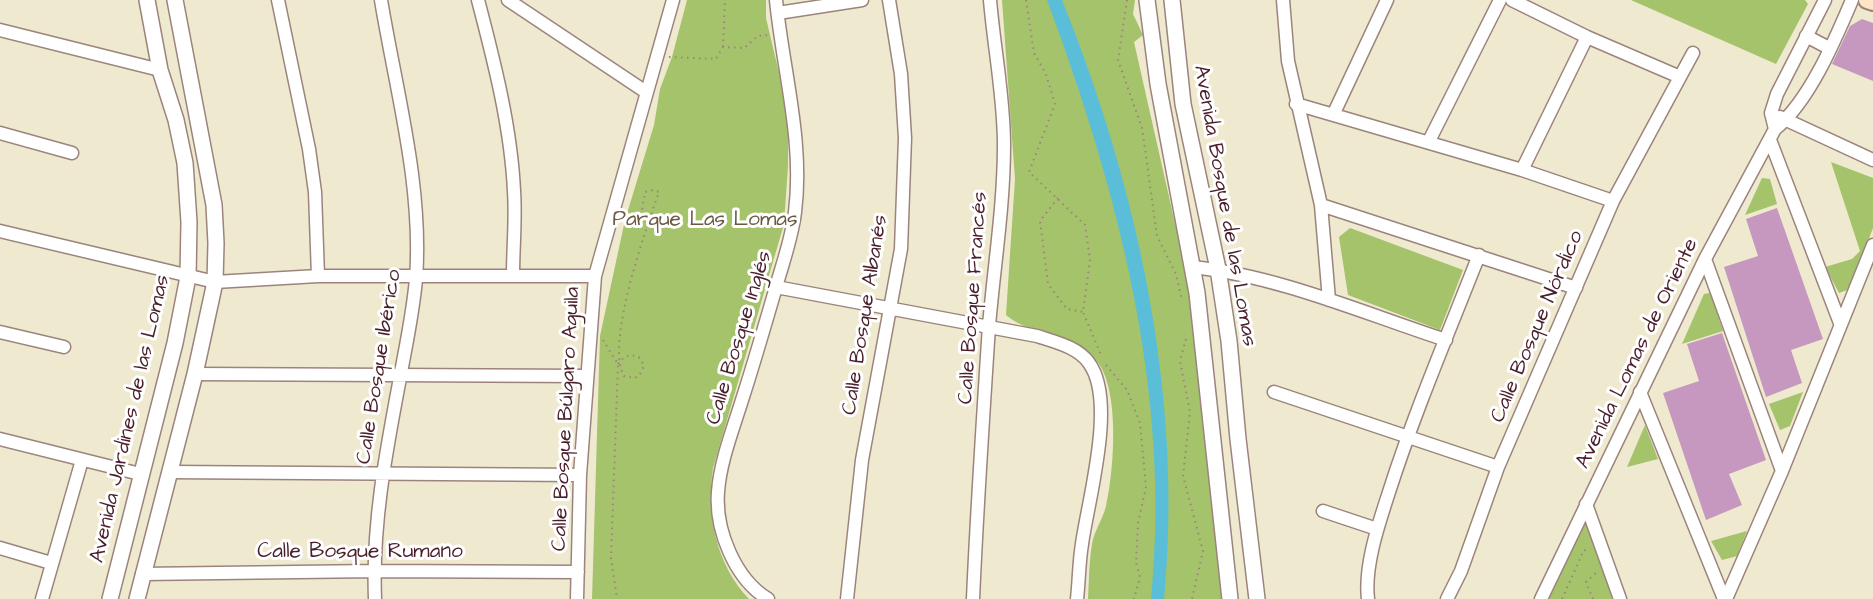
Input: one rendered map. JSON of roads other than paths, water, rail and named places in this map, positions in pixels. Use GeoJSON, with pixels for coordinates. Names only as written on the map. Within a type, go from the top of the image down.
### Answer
{"type":"FeatureCollection","features":[{"type":"Feature","properties":{"kind":"main road"},"geometry":{"type":"LineString","coordinates":[[1868,0],[1873,2]]}},
{"type":"Feature","properties":{"kind":"street","name":"Avenida Jardines de las Lomas"},"geometry":{"type":"LineString","coordinates":[[111,599],[140,474],[175,343],[188,277],[189,222],[184,163],[176,120],[160,69],[147,0]]}},
{"type":"Feature","properties":{"kind":"street"},"geometry":{"type":"LineString","coordinates":[[137,599],[195,374],[215,282],[214,205],[175,0]]}},
{"type":"Feature","properties":{"kind":"street"},"geometry":{"type":"LineString","coordinates":[[278,0],[309,148],[315,192],[318,276]]}},
{"type":"Feature","properties":{"kind":"street","name":"Calle Bosque Ibérico"},"geometry":{"type":"LineString","coordinates":[[375,599],[376,516],[412,318],[416,277],[416,216],[406,135],[381,0]]}},
{"type":"Feature","properties":{"kind":"street"},"geometry":{"type":"LineString","coordinates":[[478,0],[489,42],[509,147],[514,192],[513,275]]}},
{"type":"Feature","properties":{"kind":"street"},"geometry":{"type":"LineString","coordinates":[[508,0],[646,92]]}},
{"type":"Feature","properties":{"kind":"street","name":"Calle Bosque Búlgaro Aguila"},"geometry":{"type":"LineString","coordinates":[[577,599],[580,475],[595,276],[673,0]]}},
{"type":"Feature","properties":{"kind":"street","name":"Calle Bosque Inglés"},"geometry":{"type":"LineString","coordinates":[[768,599],[760,594],[738,568],[727,545],[719,519],[718,492],[732,433],[765,329],[795,213],[797,179],[793,111],[776,0]]}},
{"type":"Feature","properties":{"kind":"street"},"geometry":{"type":"LineString","coordinates":[[777,13],[862,0]]}},
{"type":"Feature","properties":{"kind":"street","name":"Calle Bosque Albanés"},"geometry":{"type":"LineString","coordinates":[[847,599],[862,460],[901,249],[905,138],[901,74],[889,0]]}},
{"type":"Feature","properties":{"kind":"street","name":"Calle Bosque Francés"},"geometry":{"type":"LineString","coordinates":[[973,599],[977,495],[989,326],[1000,235],[1004,148],[1004,116],[990,0]]}},
{"type":"Feature","properties":{"kind":"street","name":"Avenida Bosque de las Lomas"},"geometry":{"type":"LineString","coordinates":[[1147,0],[1158,84],[1192,267],[1209,387],[1230,599]]}},
{"type":"Feature","properties":{"kind":"street","name":"Avenida Bosque de las Lomas"},"geometry":{"type":"LineString","coordinates":[[1172,0],[1183,104],[1218,269],[1229,341],[1257,599]]}},
{"type":"Feature","properties":{"kind":"street"},"geometry":{"type":"LineString","coordinates":[[1283,0],[1288,61],[1296,104],[1321,205],[1329,300]]}},
{"type":"Feature","properties":{"kind":"street"},"geometry":{"type":"LineString","coordinates":[[1334,113],[1387,0]]}},
{"type":"Feature","properties":{"kind":"street"},"geometry":{"type":"LineString","coordinates":[[1429,141],[1500,0]]}},
{"type":"Feature","properties":{"kind":"street"},"geometry":{"type":"LineString","coordinates":[[1512,0],[1587,37],[1680,77]]}},
{"type":"Feature","properties":{"kind":"street"},"geometry":{"type":"LineString","coordinates":[[1825,0],[1777,94],[1771,113],[1772,135],[1840,323]]}},
{"type":"Feature","properties":{"kind":"street","name":"Avenida Lomas de Oriente"},"geometry":{"type":"LineString","coordinates":[[1541,599],[1706,259],[1772,135],[1786,120],[1829,48],[1852,0]]}},
{"type":"Feature","properties":{"kind":"street"},"geometry":{"type":"LineString","coordinates":[[0,30],[160,69]]}},
{"type":"Feature","properties":{"kind":"street"},"geometry":{"type":"LineString","coordinates":[[1806,36],[1829,48]]}},
{"type":"Feature","properties":{"kind":"street"},"geometry":{"type":"LineString","coordinates":[[1522,170],[1587,37]]}},
{"type":"Feature","properties":{"kind":"street","name":"Calle Bosque Nórdico"},"geometry":{"type":"LineString","coordinates":[[1447,599],[1461,571],[1498,467],[1613,201],[1693,52]]}},
{"type":"Feature","properties":{"kind":"street"},"geometry":{"type":"LineString","coordinates":[[1296,104],[1429,141],[1613,201]]}},
{"type":"Feature","properties":{"kind":"street"},"geometry":{"type":"LineString","coordinates":[[1771,113],[1873,160]]}},
{"type":"Feature","properties":{"kind":"street"},"geometry":{"type":"LineString","coordinates":[[0,133],[72,153]]}},
{"type":"Feature","properties":{"kind":"street"},"geometry":{"type":"LineString","coordinates":[[1321,205],[1576,288]]}},
{"type":"Feature","properties":{"kind":"street"},"geometry":{"type":"LineString","coordinates":[[0,231],[215,282],[318,276],[595,276]]}},
{"type":"Feature","properties":{"kind":"street"},"geometry":{"type":"LineString","coordinates":[[1725,599],[1782,471],[1873,245]]}},
{"type":"Feature","properties":{"kind":"street"},"geometry":{"type":"LineString","coordinates":[[1368,599],[1367,583],[1377,529],[1407,436],[1479,255]]}},
{"type":"Feature","properties":{"kind":"street"},"geometry":{"type":"LineString","coordinates":[[1706,259],[1782,471]]}},
{"type":"Feature","properties":{"kind":"street"},"geometry":{"type":"LineString","coordinates":[[1192,267],[1218,269],[1329,300],[1446,340]]}},
{"type":"Feature","properties":{"kind":"street"},"geometry":{"type":"LineString","coordinates":[[776,287],[891,311],[1037,336],[1076,351],[1090,364],[1097,378],[1100,433],[1092,498],[1082,543],[1077,599]]}},
{"type":"Feature","properties":{"kind":"street"},"geometry":{"type":"LineString","coordinates":[[0,332],[64,347]]}},
{"type":"Feature","properties":{"kind":"street"},"geometry":{"type":"LineString","coordinates":[[195,374],[586,376]]}},
{"type":"Feature","properties":{"kind":"street"},"geometry":{"type":"LineString","coordinates":[[1209,387],[1233,388]]}},
{"type":"Feature","properties":{"kind":"street"},"geometry":{"type":"LineString","coordinates":[[1274,392],[1498,467]]}},
{"type":"Feature","properties":{"kind":"street"},"geometry":{"type":"LineString","coordinates":[[1640,392],[1725,599]]}},
{"type":"Feature","properties":{"kind":"street"},"geometry":{"type":"LineString","coordinates":[[0,439],[140,474]]}},
{"type":"Feature","properties":{"kind":"street"},"geometry":{"type":"LineString","coordinates":[[42,599],[82,460]]}},
{"type":"Feature","properties":{"kind":"street"},"geometry":{"type":"LineString","coordinates":[[169,472],[580,475]]}},
{"type":"Feature","properties":{"kind":"street"},"geometry":{"type":"LineString","coordinates":[[1586,504],[1620,599]]}},
{"type":"Feature","properties":{"kind":"street"},"geometry":{"type":"LineString","coordinates":[[1323,511],[1377,529]]}},
{"type":"Feature","properties":{"kind":"street"},"geometry":{"type":"LineString","coordinates":[[0,548],[51,562]]}},
{"type":"Feature","properties":{"kind":"street","name":"Calle Bosque Rumano"},"geometry":{"type":"LineString","coordinates":[[142,574],[374,571],[578,572]]}},
{"type":"Feature","properties":{"kind":"water"},"geometry":{"type":"Polygon","coordinates":[[[1047,0],[1062,0],[1089,71],[1133,218],[1149,294],[1160,370],[1167,446],[1168,523],[1164,599],[1151,599],[1155,522],[1154,446],[1146,370],[1134,294],[1117,219],[1096,145],[1047,0]]]}},
{"type":"Feature","properties":{"kind":"park label","name":"Parque Las Lomas"},"geometry":{"type":"Point","coordinates":[705,221]}}]}
